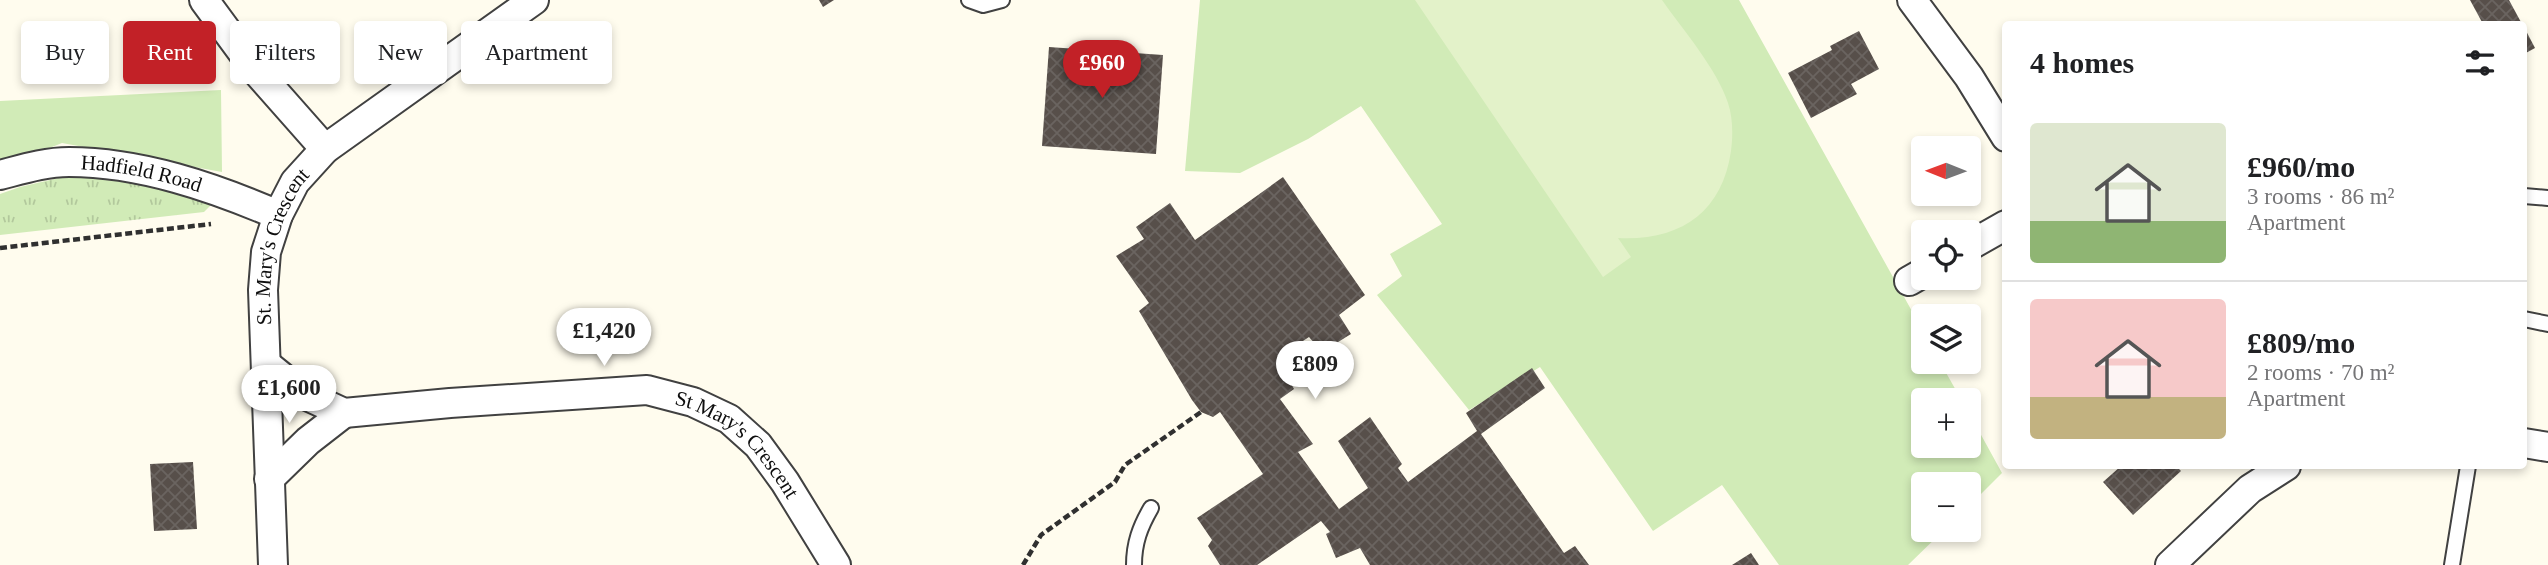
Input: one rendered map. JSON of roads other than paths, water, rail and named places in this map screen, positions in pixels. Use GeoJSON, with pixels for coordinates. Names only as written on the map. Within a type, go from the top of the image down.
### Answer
{"type":"FeatureCollection","features":[{"type":"Feature","properties":{"kind":"street"},"geometry":{"type":"LineString","coordinates":[[204,0],[257,72],[325,149]]}},
{"type":"Feature","properties":{"kind":"street","name":"St. Mary's Crescent"},"geometry":{"type":"LineString","coordinates":[[273,565],[263,290],[266,252],[278,215],[295,182],[325,149],[534,0]]}},
{"type":"Feature","properties":{"kind":"street"},"geometry":{"type":"LineString","coordinates":[[1912,0],[1969,77],[2002,131]]}},
{"type":"Feature","properties":{"kind":"street","name":"Hadfield Road"},"geometry":{"type":"LineString","coordinates":[[0,175],[34,166],[68,162],[107,165],[156,174],[236,197],[278,215]]}},
{"type":"Feature","properties":{"kind":"street"},"geometry":{"type":"LineString","coordinates":[[1981,239],[2002,227]]}},
{"type":"Feature","properties":{"kind":"street"},"geometry":{"type":"LineString","coordinates":[[266,364],[303,394],[344,414]]}},
{"type":"Feature","properties":{"kind":"street","name":"St Mary's Crescent"},"geometry":{"type":"LineString","coordinates":[[269,479],[308,440],[344,414],[450,403],[647,390],[693,402],[729,419],[758,445],[785,482],[836,565]]}},
{"type":"Feature","properties":{"kind":"street"},"geometry":{"type":"LineString","coordinates":[[2527,444],[2548,447]]}},
{"type":"Feature","properties":{"kind":"street"},"geometry":{"type":"LineString","coordinates":[[2170,565],[2250,489],[2281,469]]}},
{"type":"Feature","properties":{"kind":"lane"},"geometry":{"type":"LineString","coordinates":[[969,0],[983,5],[1002,0]]}},
{"type":"Feature","properties":{"kind":"lane"},"geometry":{"type":"LineString","coordinates":[[2527,196],[2548,198]]}},
{"type":"Feature","properties":{"kind":"lane"},"geometry":{"type":"LineString","coordinates":[[2527,320],[2548,324]]}},
{"type":"Feature","properties":{"kind":"lane"},"geometry":{"type":"LineString","coordinates":[[2452,565],[2468,469]]}},
{"type":"Feature","properties":{"kind":"lane"},"geometry":{"type":"LineString","coordinates":[[1133,565],[1140,527],[1151,508]]}}]}
